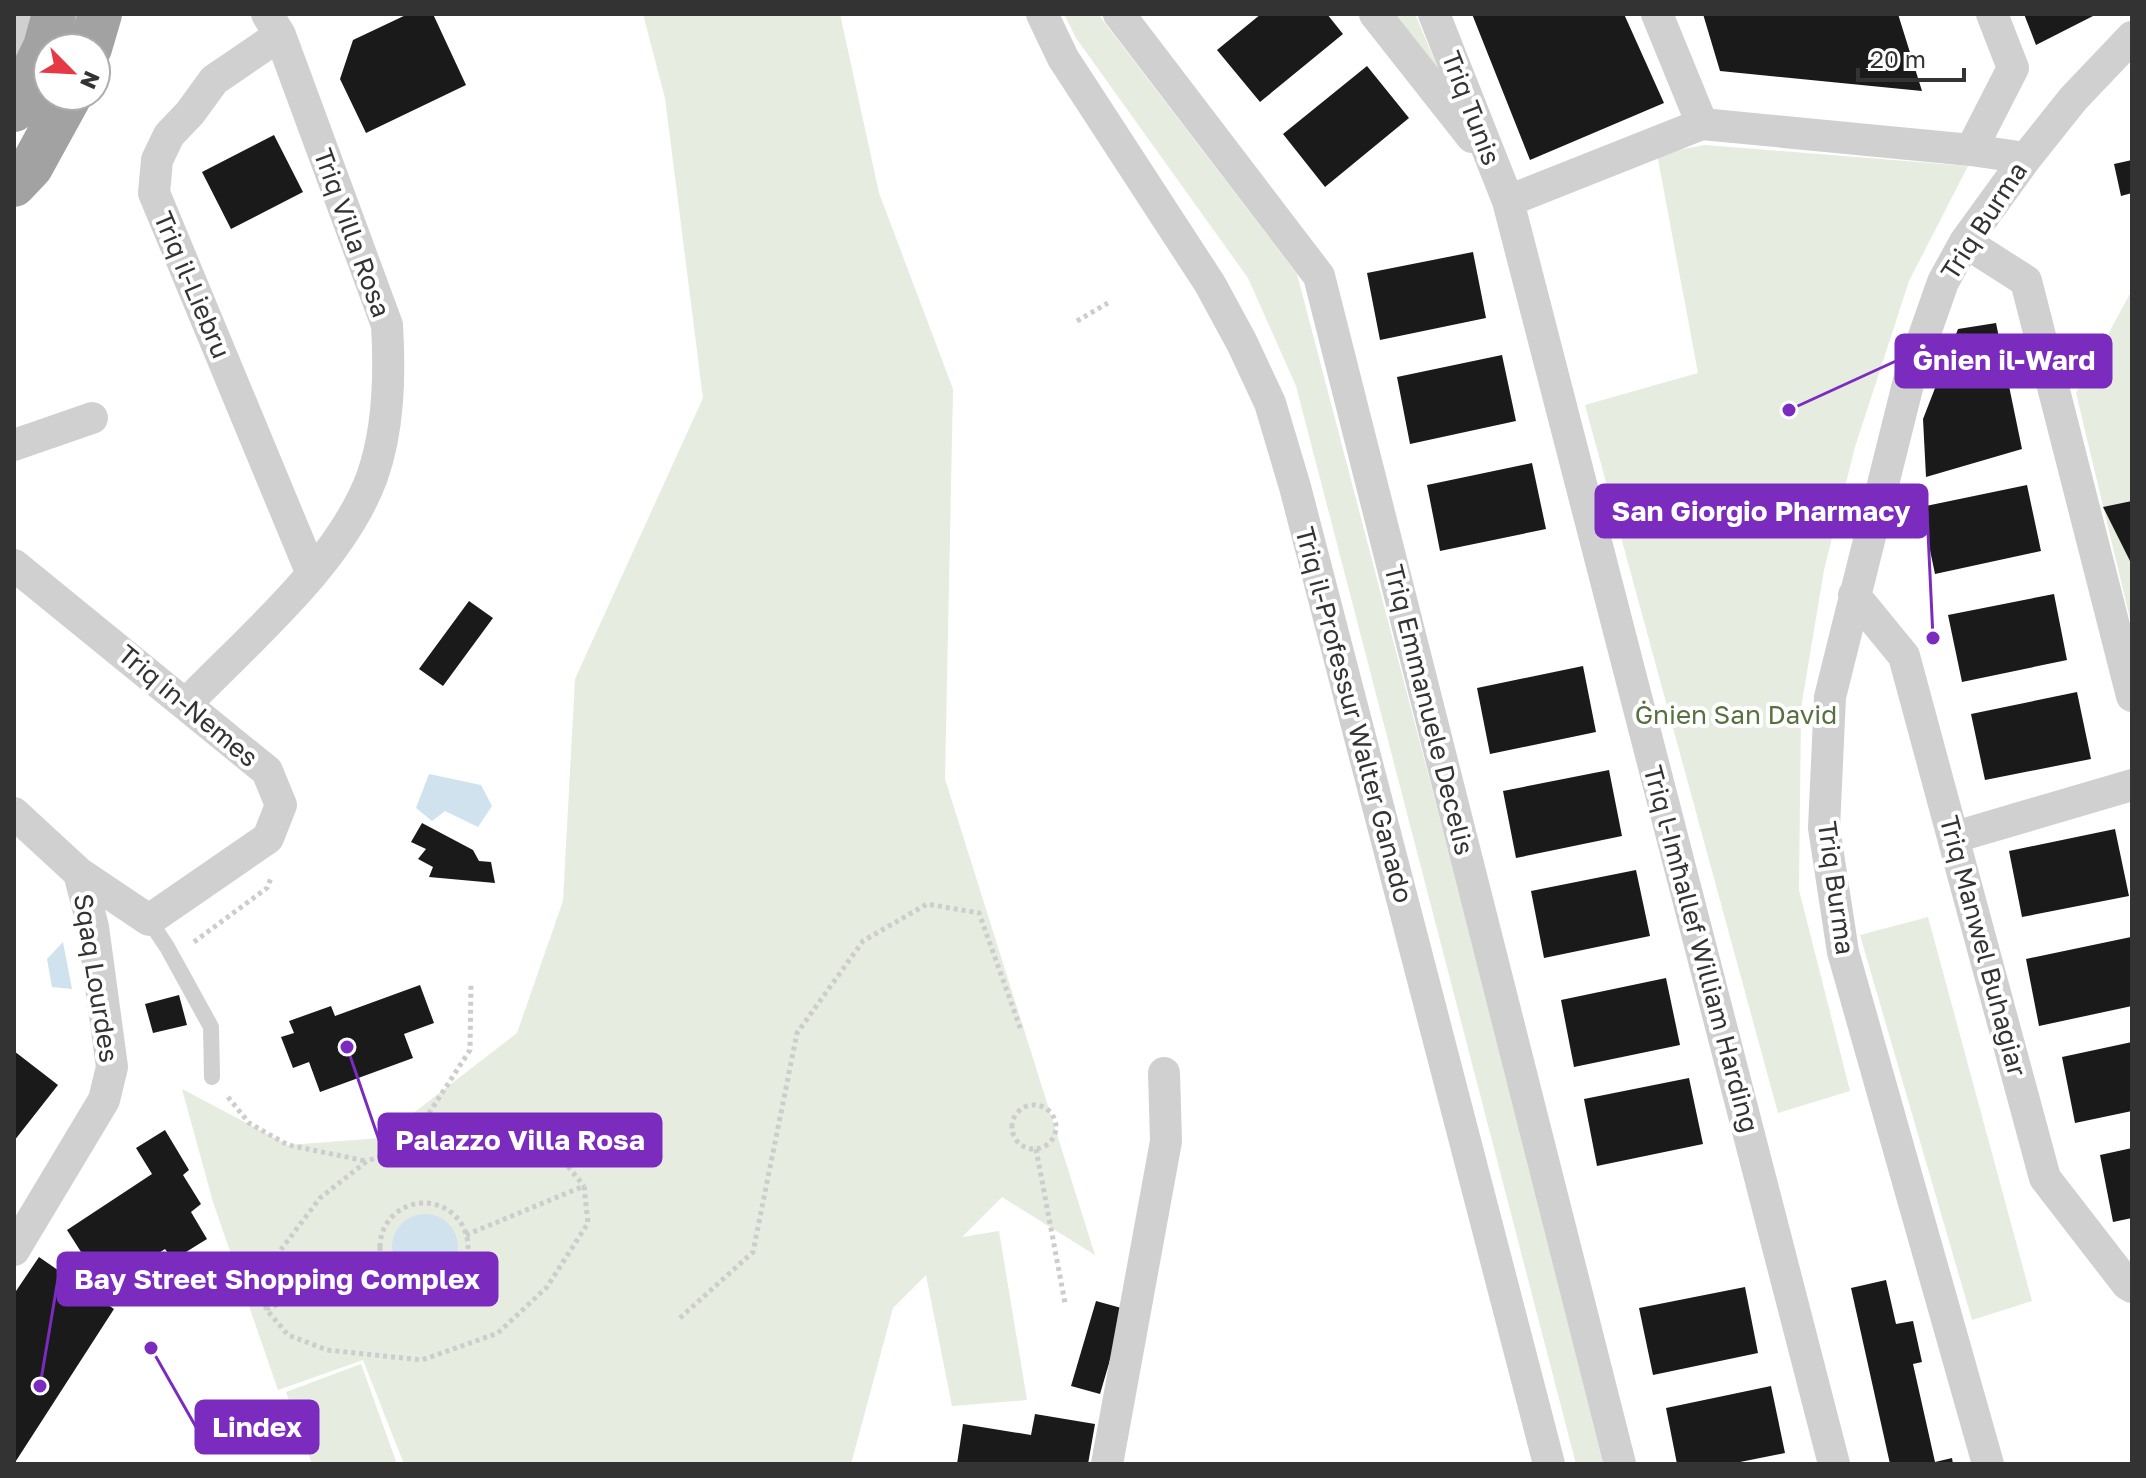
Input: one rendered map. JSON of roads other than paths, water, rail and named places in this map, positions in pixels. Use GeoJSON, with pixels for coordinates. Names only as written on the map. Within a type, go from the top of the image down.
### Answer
{"type":"FeatureCollection","features":[{"type":"Feature","properties":{"kind":"highway"},"geometry":{"type":"LineString","coordinates":[[14,110],[45,47],[54,14]]}},
{"type":"Feature","properties":{"kind":"highway"},"geometry":{"type":"LineString","coordinates":[[14,185],[31,167],[61,112]]}},
{"type":"Feature","properties":{"kind":"street"},"geometry":{"type":"LineString","coordinates":[[14,41],[27,14]]}},
{"type":"Feature","properties":{"kind":"street"},"geometry":{"type":"LineString","coordinates":[[250,14],[274,24]]}},
{"type":"Feature","properties":{"kind":"street","name":"Triq il-Professur Walter Ganado"},"geometry":{"type":"LineString","coordinates":[[1042,14],[1063,58],[1210,284],[1270,403],[1299,502],[1549,1464]]}},
{"type":"Feature","properties":{"kind":"street","name":"Triq Emmanuele Decelis"},"geometry":{"type":"LineString","coordinates":[[1119,14],[1319,276],[1620,1464]]}},
{"type":"Feature","properties":{"kind":"street"},"geometry":{"type":"LineString","coordinates":[[1375,14],[1492,163]]}},
{"type":"Feature","properties":{"kind":"street","name":"Triq Tunis"},"geometry":{"type":"LineString","coordinates":[[1434,14],[1508,201]]}},
{"type":"Feature","properties":{"kind":"street"},"geometry":{"type":"LineString","coordinates":[[1657,14],[1702,124]]}},
{"type":"Feature","properties":{"kind":"street"},"geometry":{"type":"LineString","coordinates":[[1971,150],[2013,68],[1992,14]]}},
{"type":"Feature","properties":{"kind":"street","name":"Triq il-Liebru"},"geometry":{"type":"LineString","coordinates":[[274,24],[214,80],[169,135],[157,160],[154,193],[312,574]]}},
{"type":"Feature","properties":{"kind":"street","name":"Triq Villa Rosa"},"geometry":{"type":"LineString","coordinates":[[187,703],[312,574],[346,527],[372,476],[387,406],[390,368],[387,325],[274,24]]}},
{"type":"Feature","properties":{"kind":"street","name":"Triq Burma"},"geometry":{"type":"LineString","coordinates":[[1988,1464],[1843,952],[1824,828],[1830,697],[1910,376],[1943,282],[1965,242],[2026,158],[2073,99],[2131,39]]}},
{"type":"Feature","properties":{"kind":"street"},"geometry":{"type":"LineString","coordinates":[[1508,201],[1702,124],[2026,158]]}},
{"type":"Feature","properties":{"kind":"street","name":"Triq l-Imħallef William Harding"},"geometry":{"type":"LineString","coordinates":[[1508,201],[1834,1464]]}},
{"type":"Feature","properties":{"kind":"street"},"geometry":{"type":"LineString","coordinates":[[1965,242],[2026,281],[2132,696]]}},
{"type":"Feature","properties":{"kind":"street"},"geometry":{"type":"LineString","coordinates":[[14,445],[92,418]]}},
{"type":"Feature","properties":{"kind":"street","name":"Triq in-Nemes"},"geometry":{"type":"LineString","coordinates":[[14,565],[267,771],[281,805],[268,838],[149,920]]}},
{"type":"Feature","properties":{"kind":"street","name":"Triq Manwel Buhagiar"},"geometry":{"type":"LineString","coordinates":[[1854,595],[1904,656],[2045,1178],[2132,1287]]}},
{"type":"Feature","properties":{"kind":"street"},"geometry":{"type":"LineString","coordinates":[[1955,837],[2132,785]]}},
{"type":"Feature","properties":{"kind":"street","name":"Sqaq Lourdes"},"geometry":{"type":"LineString","coordinates":[[14,813],[79,873],[149,920]]}},
{"type":"Feature","properties":{"kind":"street","name":"Sqaq Lourdes"},"geometry":{"type":"LineString","coordinates":[[14,1250],[104,1100],[112,1067],[93,927],[79,873]]}},
{"type":"Feature","properties":{"kind":"street"},"geometry":{"type":"LineString","coordinates":[[1107,1464],[1166,1141],[1164,1073]]}},
{"type":"Feature","properties":{"kind":"lane"},"geometry":{"type":"LineString","coordinates":[[149,920],[211,1027],[212,1077]]}},
{"type":"Feature","properties":{"kind":"water"},"geometry":{"type":"Polygon","coordinates":[[[429,774],[481,785],[492,806],[478,827],[445,811],[432,821],[416,808],[429,774]]]}},
{"type":"Feature","properties":{"kind":"water"},"geometry":{"type":"Polygon","coordinates":[[[63,942],[72,989],[52,987],[47,959],[63,942]]]}},
{"type":"Feature","properties":{"kind":"water"},"geometry":{"type":"Polygon","coordinates":[[[425,1214],[438,1217],[448,1224],[455,1234],[458,1247],[455,1260],[448,1270],[438,1277],[425,1280],[412,1277],[402,1270],[395,1260],[392,1247],[395,1234],[402,1224],[412,1217],[425,1214]]]}},
{"type":"Feature","properties":{"kind":"place","name":"Ġnien il-Ward"},"geometry":{"type":"Point","coordinates":[1789,410]}},
{"type":"Feature","properties":{"kind":"place","name":"San Giorgio Pharmacy"},"geometry":{"type":"Point","coordinates":[1933,638]}},
{"type":"Feature","properties":{"kind":"place","name":"Palazzo Villa Rosa"},"geometry":{"type":"Point","coordinates":[347,1047]}},
{"type":"Feature","properties":{"kind":"place","name":"Lindex"},"geometry":{"type":"Point","coordinates":[151,1348]}},
{"type":"Feature","properties":{"kind":"place","name":"Bay Street Shopping Complex"},"geometry":{"type":"Point","coordinates":[40,1386]}},
{"type":"Feature","properties":{"kind":"park label","name":"Ġnien San David"},"geometry":{"type":"Point","coordinates":[1736,715]}}]}
